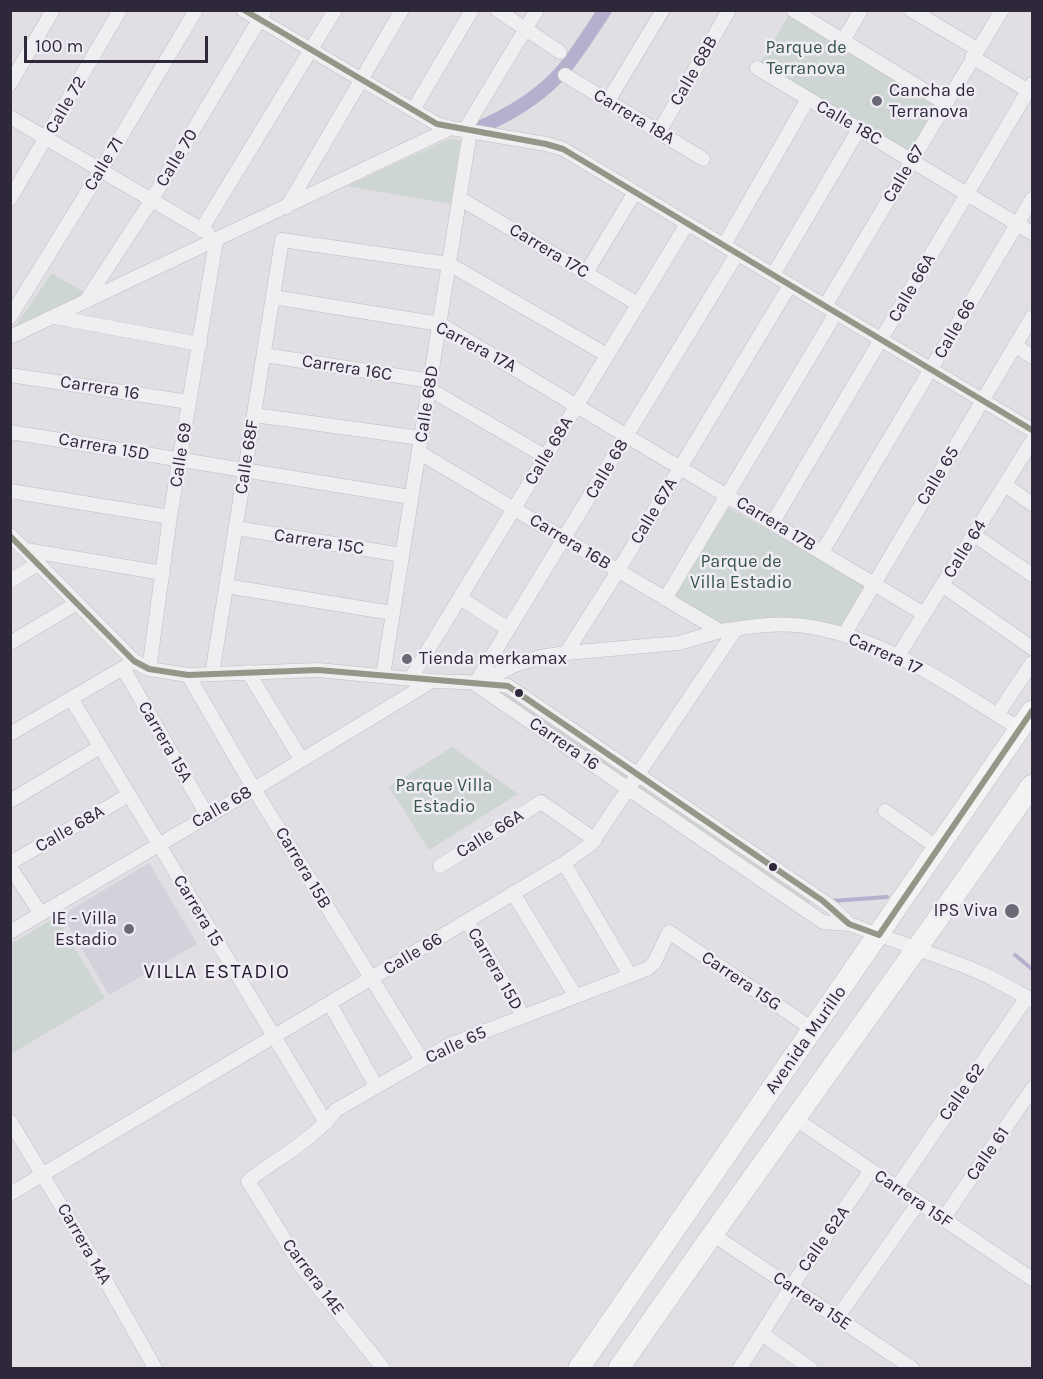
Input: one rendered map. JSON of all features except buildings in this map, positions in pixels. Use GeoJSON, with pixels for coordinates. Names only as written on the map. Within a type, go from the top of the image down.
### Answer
{"type":"FeatureCollection","features":[{"type":"Feature","properties":{"kind":"main road","name":"Avenida Murillo"},"geometry":{"type":"LineString","coordinates":[[579,1368],[1032,711]]}},
{"type":"Feature","properties":{"kind":"main road","name":"Avenida Murillo"},"geometry":{"type":"LineString","coordinates":[[619,1368],[1032,785]]}},
{"type":"Feature","properties":{"kind":"street"},"geometry":{"type":"LineString","coordinates":[[10,84],[53,10]]}},
{"type":"Feature","properties":{"kind":"street","name":"Calle 72"},"geometry":{"type":"LineString","coordinates":[[10,199],[120,10]]}},
{"type":"Feature","properties":{"kind":"street","name":"Calle 71"},"geometry":{"type":"LineString","coordinates":[[10,317],[196,10]]}},
{"type":"Feature","properties":{"kind":"street"},"geometry":{"type":"LineString","coordinates":[[243,10],[262,15],[312,51],[436,124],[563,149],[1032,430]]}},
{"type":"Feature","properties":{"kind":"street"},"geometry":{"type":"LineString","coordinates":[[201,230],[335,10]]}},
{"type":"Feature","properties":{"kind":"street"},"geometry":{"type":"LineString","coordinates":[[287,207],[402,10]]}},
{"type":"Feature","properties":{"kind":"street"},"geometry":{"type":"LineString","coordinates":[[413,110],[472,10]]}},
{"type":"Feature","properties":{"kind":"street"},"geometry":{"type":"LineString","coordinates":[[497,10],[560,51]]}},
{"type":"Feature","properties":{"kind":"street","name":"Calle 68D"},"geometry":{"type":"LineString","coordinates":[[383,675],[459,198],[462,130],[537,10]]}},
{"type":"Feature","properties":{"kind":"street"},"geometry":{"type":"LineString","coordinates":[[609,101],[663,10]]}},
{"type":"Feature","properties":{"kind":"street","name":"Calle 68B"},"geometry":{"type":"LineString","coordinates":[[659,132],[729,10]]}},
{"type":"Feature","properties":{"kind":"street"},"geometry":{"type":"LineString","coordinates":[[793,10],[945,103]]}},
{"type":"Feature","properties":{"kind":"street"},"geometry":{"type":"LineString","coordinates":[[843,41],[861,10]]}},
{"type":"Feature","properties":{"kind":"street"},"geometry":{"type":"LineString","coordinates":[[911,10],[1031,89]]}},
{"type":"Feature","properties":{"kind":"street","name":"Calle 67"},"geometry":{"type":"LineString","coordinates":[[830,309],[912,160],[1002,10]]}},
{"type":"Feature","properties":{"kind":"street","name":"Calle 70"},"geometry":{"type":"LineString","coordinates":[[85,302],[151,201],[262,15]]}},
{"type":"Feature","properties":{"kind":"street","name":"Calle 18C"},"geometry":{"type":"LineString","coordinates":[[757,68],[1032,233]]}},
{"type":"Feature","properties":{"kind":"street","name":"Carrera 18A"},"geometry":{"type":"LineString","coordinates":[[565,75],[703,159]]}},
{"type":"Feature","properties":{"kind":"street","name":"Calle 66A"},"geometry":{"type":"LineString","coordinates":[[773,522],[1031,89]]}},
{"type":"Feature","properties":{"kind":"street"},"geometry":{"type":"LineString","coordinates":[[724,245],[808,99]]}},
{"type":"Feature","properties":{"kind":"street"},"geometry":{"type":"LineString","coordinates":[[10,117],[218,240]]}},
{"type":"Feature","properties":{"kind":"street"},"geometry":{"type":"LineString","coordinates":[[773,275],[859,129]]}},
{"type":"Feature","properties":{"kind":"street"},"geometry":{"type":"LineString","coordinates":[[10,337],[287,207],[462,130]]}},
{"type":"Feature","properties":{"kind":"street"},"geometry":{"type":"LineString","coordinates":[[586,273],[635,192]]}},
{"type":"Feature","properties":{"kind":"street","name":"Carrera 17C"},"geometry":{"type":"LineString","coordinates":[[459,198],[638,304]]}},
{"type":"Feature","properties":{"kind":"street","name":"Calle 66"},"geometry":{"type":"LineString","coordinates":[[822,552],[1032,199]]}},
{"type":"Feature","properties":{"kind":"street","name":"Calle 68A"},"geometry":{"type":"LineString","coordinates":[[411,678],[687,224]]}},
{"type":"Feature","properties":{"kind":"street","name":"Calle 69"},"geometry":{"type":"LineString","coordinates":[[149,669],[170,517],[218,240]]}},
{"type":"Feature","properties":{"kind":"street","name":"Calle 68F"},"geometry":{"type":"LineString","coordinates":[[212,674],[282,240],[449,264]]}},
{"type":"Feature","properties":{"kind":"street","name":"Calle 68"},"geometry":{"type":"LineString","coordinates":[[476,684],[737,254]]}},
{"type":"Feature","properties":{"kind":"street"},"geometry":{"type":"LineString","coordinates":[[449,264],[607,355]]}},
{"type":"Feature","properties":{"kind":"street","name":"Calle 67A"},"geometry":{"type":"LineString","coordinates":[[566,653],[790,285]]}},
{"type":"Feature","properties":{"kind":"street","name":"Carrera 17A"},"geometry":{"type":"LineString","coordinates":[[273,297],[440,324],[628,435]]}},
{"type":"Feature","properties":{"kind":"street"},"geometry":{"type":"LineString","coordinates":[[665,599],[727,495],[830,309]]}},
{"type":"Feature","properties":{"kind":"street"},"geometry":{"type":"LineString","coordinates":[[54,317],[200,344]]}},
{"type":"Feature","properties":{"kind":"street","name":"Calle 65"},"geometry":{"type":"LineString","coordinates":[[844,635],[1032,317]]}},
{"type":"Feature","properties":{"kind":"street"},"geometry":{"type":"LineString","coordinates":[[1015,345],[1032,357]]}},
{"type":"Feature","properties":{"kind":"street","name":"Carrera 16C"},"geometry":{"type":"LineString","coordinates":[[264,355],[430,385],[546,457]]}},
{"type":"Feature","properties":{"kind":"street","name":"Carrera 16"},"geometry":{"type":"LineString","coordinates":[[10,375],[189,402]]}},
{"type":"Feature","properties":{"kind":"street"},"geometry":{"type":"LineString","coordinates":[[254,415],[421,438]]}},
{"type":"Feature","properties":{"kind":"street","name":"Carrera 15D"},"geometry":{"type":"LineString","coordinates":[[10,432],[410,496]]}},
{"type":"Feature","properties":{"kind":"street","name":"Carrera 17B"},"geometry":{"type":"LineString","coordinates":[[628,435],[924,614]]}},
{"type":"Feature","properties":{"kind":"street","name":"Calle 64"},"geometry":{"type":"LineString","coordinates":[[898,656],[1032,441]]}},
{"type":"Feature","properties":{"kind":"street","name":"Carrera 16B"},"geometry":{"type":"LineString","coordinates":[[420,453],[720,631]]}},
{"type":"Feature","properties":{"kind":"street"},"geometry":{"type":"LineString","coordinates":[[1005,485],[1032,504]]}},
{"type":"Feature","properties":{"kind":"street"},"geometry":{"type":"LineString","coordinates":[[10,491],[170,517]]}},
{"type":"Feature","properties":{"kind":"street","name":"Carrera 15C"},"geometry":{"type":"LineString","coordinates":[[236,528],[402,555]]}},
{"type":"Feature","properties":{"kind":"street","name":"Carrera 15A"},"geometry":{"type":"LineString","coordinates":[[10,535],[77,603],[128,665],[207,815]]}},
{"type":"Feature","properties":{"kind":"street"},"geometry":{"type":"LineString","coordinates":[[974,535],[1032,575]]}},
{"type":"Feature","properties":{"kind":"street"},"geometry":{"type":"LineString","coordinates":[[26,550],[163,573]]}},
{"type":"Feature","properties":{"kind":"street"},"geometry":{"type":"LineString","coordinates":[[10,581],[39,563]]}},
{"type":"Feature","properties":{"kind":"street"},"geometry":{"type":"LineString","coordinates":[[942,585],[1032,648]]}},
{"type":"Feature","properties":{"kind":"street"},"geometry":{"type":"LineString","coordinates":[[226,586],[392,613]]}},
{"type":"Feature","properties":{"kind":"street"},"geometry":{"type":"LineString","coordinates":[[460,598],[508,629]]}},
{"type":"Feature","properties":{"kind":"street"},"geometry":{"type":"LineString","coordinates":[[10,643],[77,603]]}},
{"type":"Feature","properties":{"kind":"street","name":"Carrera 17"},"geometry":{"type":"LineString","coordinates":[[736,629],[774,625],[811,627],[844,635],[898,656],[966,694],[1020,729]]}},
{"type":"Feature","properties":{"kind":"street"},"geometry":{"type":"LineString","coordinates":[[476,684],[515,665],[540,657],[679,643],[720,631],[736,629]]}},
{"type":"Feature","properties":{"kind":"street","name":"Calle 66"},"geometry":{"type":"LineString","coordinates":[[10,1194],[564,863],[595,840],[736,629]]}},
{"type":"Feature","properties":{"kind":"street"},"geometry":{"type":"LineString","coordinates":[[997,715],[1032,663]]}},
{"type":"Feature","properties":{"kind":"street"},"geometry":{"type":"LineString","coordinates":[[10,734],[128,665]]}},
{"type":"Feature","properties":{"kind":"street","name":"Carrera 15A"},"geometry":{"type":"LineString","coordinates":[[128,665],[188,675],[318,670],[476,684]]}},
{"type":"Feature","properties":{"kind":"street"},"geometry":{"type":"LineString","coordinates":[[248,672],[301,759]]}},
{"type":"Feature","properties":{"kind":"street","name":"Carrera 15B"},"geometry":{"type":"LineString","coordinates":[[188,675],[254,789],[422,1060]]}},
{"type":"Feature","properties":{"kind":"street","name":"Calle 68"},"geometry":{"type":"LineString","coordinates":[[10,932],[254,789],[432,681]]}},
{"type":"Feature","properties":{"kind":"street","name":"Carrera 16"},"geometry":{"type":"LineString","coordinates":[[476,684],[490,683],[508,686],[834,909],[849,924]]}},
{"type":"Feature","properties":{"kind":"street","name":"Carrera 16"},"geometry":{"type":"LineString","coordinates":[[476,684],[823,922],[849,924],[962,965],[1030,998]]}},
{"type":"Feature","properties":{"kind":"street","name":"Carrera 15"},"geometry":{"type":"LineString","coordinates":[[71,698],[326,1123]]}},
{"type":"Feature","properties":{"kind":"street"},"geometry":{"type":"LineString","coordinates":[[10,801],[100,747]]}},
{"type":"Feature","properties":{"kind":"street","name":"Calle 68A"},"geometry":{"type":"LineString","coordinates":[[10,865],[129,795]]}},
{"type":"Feature","properties":{"kind":"street","name":"Calle 66A"},"geometry":{"type":"LineString","coordinates":[[440,866],[541,802],[595,840]]}},
{"type":"Feature","properties":{"kind":"street"},"geometry":{"type":"LineString","coordinates":[[885,811],[938,848]]}},
{"type":"Feature","properties":{"kind":"street"},"geometry":{"type":"LineString","coordinates":[[564,863],[630,975]]}},
{"type":"Feature","properties":{"kind":"street"},"geometry":{"type":"LineString","coordinates":[[10,865],[40,914]]}},
{"type":"Feature","properties":{"kind":"street"},"geometry":{"type":"LineString","coordinates":[[513,893],[575,995]]}},
{"type":"Feature","properties":{"kind":"street","name":"Carrera 15D"},"geometry":{"type":"LineString","coordinates":[[468,921],[523,1016]]}},
{"type":"Feature","properties":{"kind":"street","name":"Calle 65"},"geometry":{"type":"LineString","coordinates":[[248,1181],[326,1123],[336,1110],[449,1045],[647,969],[654,963],[669,932]]}},
{"type":"Feature","properties":{"kind":"street","name":"Carrera 15G"},"geometry":{"type":"LineString","coordinates":[[669,932],[814,1030]]}},
{"type":"Feature","properties":{"kind":"street","name":"Calle 62"},"geometry":{"type":"LineString","coordinates":[[897,1187],[1030,998]]}},
{"type":"Feature","properties":{"kind":"street"},"geometry":{"type":"LineString","coordinates":[[330,1004],[376,1086]]}},
{"type":"Feature","properties":{"kind":"street","name":"Calle 61"},"geometry":{"type":"LineString","coordinates":[[943,1219],[1032,1089]]}},
{"type":"Feature","properties":{"kind":"street","name":"Carrera 15F"},"geometry":{"type":"LineString","coordinates":[[794,1118],[1032,1279]]}},
{"type":"Feature","properties":{"kind":"street","name":"Carrera 14A"},"geometry":{"type":"LineString","coordinates":[[10,1121],[155,1368]]}},
{"type":"Feature","properties":{"kind":"street","name":"Calle 62A"},"geometry":{"type":"LineString","coordinates":[[740,1368],[791,1287],[871,1170]]}},
{"type":"Feature","properties":{"kind":"street","name":"Carrera 14E"},"geometry":{"type":"LineString","coordinates":[[248,1181],[301,1266],[383,1368]]}},
{"type":"Feature","properties":{"kind":"street"},"geometry":{"type":"LineString","coordinates":[[837,1318],[919,1202]]}},
{"type":"Feature","properties":{"kind":"street","name":"Carrera 15E"},"geometry":{"type":"LineString","coordinates":[[712,1234],[912,1368]]}},
{"type":"Feature","properties":{"kind":"street"},"geometry":{"type":"LineString","coordinates":[[762,1334],[810,1368]]}},
{"type":"Feature","properties":{"kind":"shaded area","name":"IE - Villa Estadio"},"geometry":{"type":"Polygon","coordinates":[[[149,863],[197,944],[109,995],[62,915],[149,863]]]}},
{"type":"Feature","properties":{"kind":"green space","name":"Parque de Terranova"},"geometry":{"type":"Polygon","coordinates":[[[791,11],[945,103],[912,160],[757,68],[791,11]]]}},
{"type":"Feature","properties":{"kind":"green space"},"geometry":{"type":"Polygon","coordinates":[[[449,139],[461,140],[451,204],[347,186],[449,139]]]}},
{"type":"Feature","properties":{"kind":"green space"},"geometry":{"type":"Polygon","coordinates":[[[52,273],[87,294],[11,332],[52,273]]]}},
{"type":"Feature","properties":{"kind":"green space","name":"Parque de Villa Estadio"},"geometry":{"type":"Polygon","coordinates":[[[722,504],[867,585],[841,629],[720,627],[669,596],[722,504]]]}},
{"type":"Feature","properties":{"kind":"green space"},"geometry":{"type":"Polygon","coordinates":[[[504,692],[810,901],[808,904],[501,696],[504,692]]]}},
{"type":"Feature","properties":{"kind":"green space","name":"Parque Villa Estadio"},"geometry":{"type":"Polygon","coordinates":[[[452,747],[518,794],[429,850],[389,787],[452,747]]]}},
{"type":"Feature","properties":{"kind":"green space"},"geometry":{"type":"Polygon","coordinates":[[[56,917],[105,998],[11,1054],[11,944],[56,917]]]}},
{"type":"Feature","properties":{"kind":"waterway"},"geometry":{"type":"LineString","coordinates":[[470,132],[497,120],[548,86],[568,64],[605,10]]}},
{"type":"Feature","properties":{"kind":"waterway"},"geometry":{"type":"LineString","coordinates":[[831,901],[887,897]]}},
{"type":"Feature","properties":{"kind":"waterway"},"geometry":{"type":"LineString","coordinates":[[1015,955],[1032,969]]}},
{"type":"Feature","properties":{"kind":"transit line"},"geometry":{"type":"LineString","coordinates":[[244,10],[437,124],[563,149],[1032,430]]}},
{"type":"Feature","properties":{"kind":"transit line"},"geometry":{"type":"LineString","coordinates":[[10,536],[134,661],[149,669],[188,675],[318,670],[508,686],[823,901],[849,924],[879,935],[1032,711]]}},
{"type":"Feature","properties":{"kind":"place","name":"Cancha de Terranova"},"geometry":{"type":"Point","coordinates":[877,101]}},
{"type":"Feature","properties":{"kind":"place","name":"Tienda merkamax"},"geometry":{"type":"Point","coordinates":[407,659]}},
{"type":"Feature","properties":{"kind":"place","name":"IPS Viva"},"geometry":{"type":"Point","coordinates":[1012,911]}},
{"type":"Feature","properties":{"kind":"place","name":"IE - Villa Estadio"},"geometry":{"type":"Point","coordinates":[129,929]}},
{"type":"Feature","properties":{"kind":"district","name":"VILLA ESTADIO"},"geometry":{"type":"Point","coordinates":[217,972]}}]}
